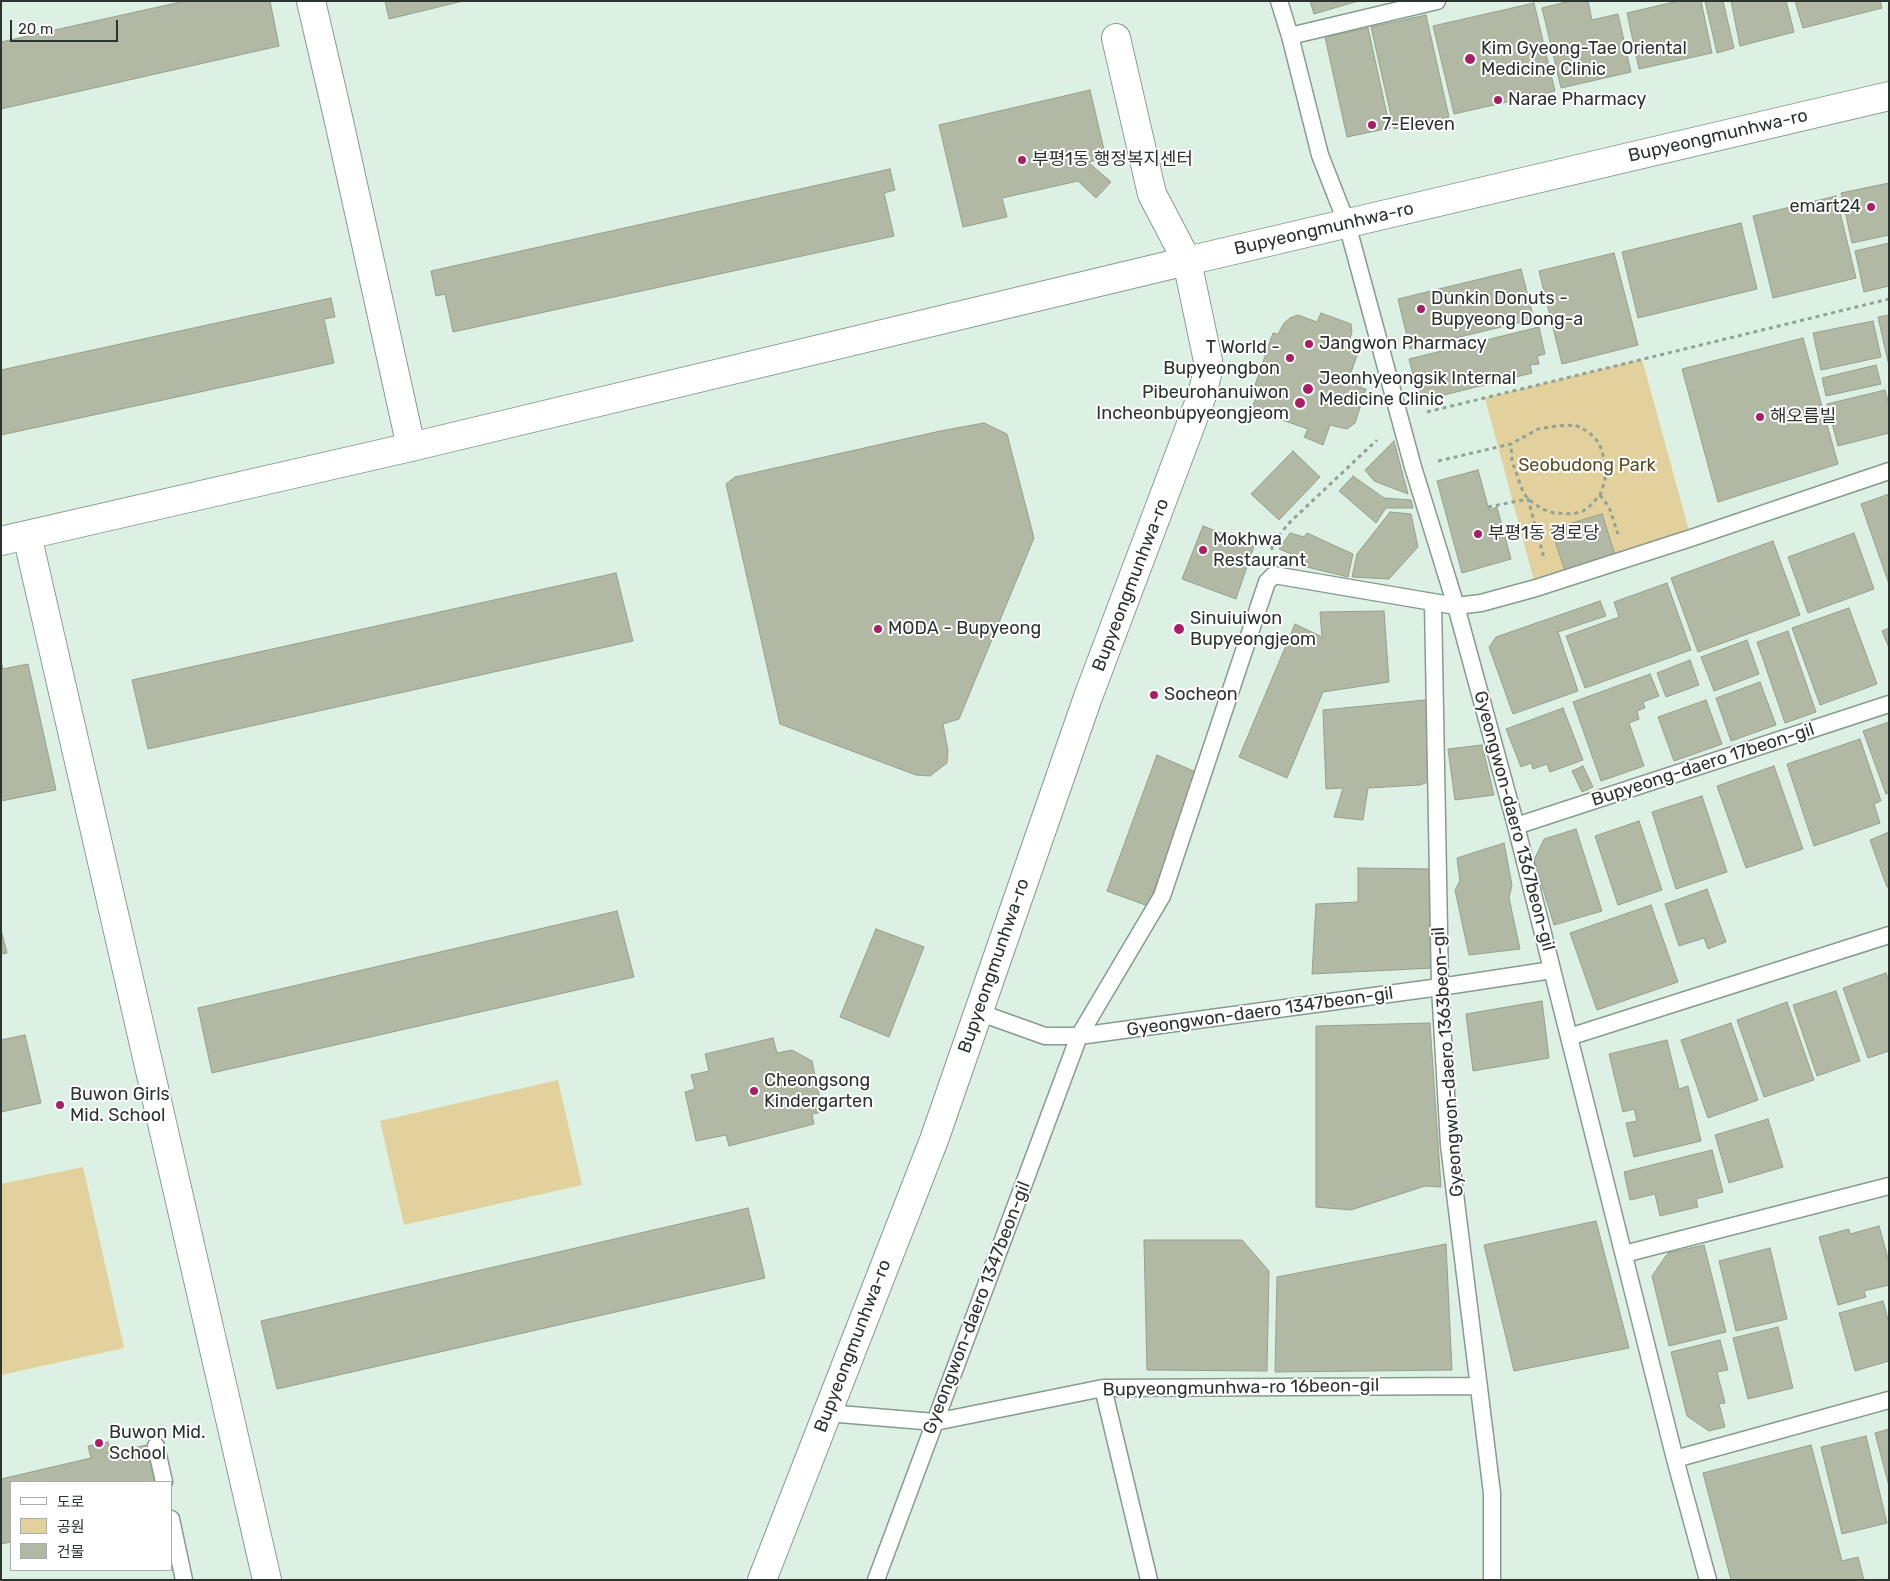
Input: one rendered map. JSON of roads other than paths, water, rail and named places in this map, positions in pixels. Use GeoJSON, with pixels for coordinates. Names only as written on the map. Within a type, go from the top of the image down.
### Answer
{"type":"FeatureCollection","features":[{"type":"Feature","properties":{"kind":"street"},"geometry":{"type":"LineString","coordinates":[[311,1],[411,446]]}},
{"type":"Feature","properties":{"kind":"street"},"geometry":{"type":"LineString","coordinates":[[268,1580],[14,538],[411,446],[1187,261],[1152,194],[1116,38]]}},
{"type":"Feature","properties":{"kind":"street","name":"Bupyeongmunhwa-ro"},"geometry":{"type":"LineString","coordinates":[[762,1580],[934,1140],[1088,697],[1202,395],[1208,370],[1208,361],[1187,261],[1889,96]]}},
{"type":"Feature","properties":{"kind":"lane","name":"Gyeongwon-daero 1367beon-gil"},"geometry":{"type":"LineString","coordinates":[[1279,1],[1290,36],[1320,155],[1347,224],[1413,467],[1456,606],[1516,826],[1675,1459],[1708,1580]]}},
{"type":"Feature","properties":{"kind":"lane"},"geometry":{"type":"LineString","coordinates":[[1290,36],[1437,1]]}},
{"type":"Feature","properties":{"kind":"lane"},"geometry":{"type":"LineString","coordinates":[[1433,602],[1456,606],[1480,602],[1550,583],[1889,471]]}},
{"type":"Feature","properties":{"kind":"lane","name":"Gyeongwon-daero 1347beon-gil"},"geometry":{"type":"LineString","coordinates":[[876,1580],[1079,1036],[1162,896],[1267,582],[1274,575],[1433,602]]}},
{"type":"Feature","properties":{"kind":"lane","name":"Gyeongwon-daero 1363beon-gil"},"geometry":{"type":"LineString","coordinates":[[1433,602],[1440,987],[1449,1145],[1492,1493],[1492,1580]]}},
{"type":"Feature","properties":{"kind":"lane","name":"Bupyeong-daero 17beon-gil"},"geometry":{"type":"LineString","coordinates":[[1516,826],[1889,704]]}},
{"type":"Feature","properties":{"kind":"lane"},"geometry":{"type":"LineString","coordinates":[[1569,1037],[1889,935]]}},
{"type":"Feature","properties":{"kind":"lane","name":"Gyeongwon-daero 1347beon-gil"},"geometry":{"type":"LineString","coordinates":[[1079,1036],[1552,970]]}},
{"type":"Feature","properties":{"kind":"lane"},"geometry":{"type":"LineString","coordinates":[[978,1012],[1045,1036],[1079,1036]]}},
{"type":"Feature","properties":{"kind":"lane"},"geometry":{"type":"LineString","coordinates":[[1624,1254],[1889,1186]]}},
{"type":"Feature","properties":{"kind":"lane","name":"Bupyeongmunhwa-ro 16beon-gil"},"geometry":{"type":"LineString","coordinates":[[827,1413],[934,1422],[1103,1388],[1479,1386]]}},
{"type":"Feature","properties":{"kind":"lane"},"geometry":{"type":"LineString","coordinates":[[1103,1388],[1149,1580]]}},
{"type":"Feature","properties":{"kind":"lane"},"geometry":{"type":"LineString","coordinates":[[1675,1459],[1889,1400]]}},
{"type":"Feature","properties":{"kind":"lane"},"geometry":{"type":"LineString","coordinates":[[156,1446],[164,1481]]}},
{"type":"Feature","properties":{"kind":"lane"},"geometry":{"type":"LineString","coordinates":[[172,1524],[184,1580]]}},
{"type":"Feature","properties":{"kind":"place","name":"Kim Gyeong-Tae Oriental Medicine Clinic"},"geometry":{"type":"Point","coordinates":[1470,59]}},
{"type":"Feature","properties":{"kind":"place","name":"Narae Pharmacy"},"geometry":{"type":"Point","coordinates":[1498,100]}},
{"type":"Feature","properties":{"kind":"place","name":"7-Eleven"},"geometry":{"type":"Point","coordinates":[1372,125]}},
{"type":"Feature","properties":{"kind":"place","name":"부평1동 행정복지센터"},"geometry":{"type":"Point","coordinates":[1022,160]}},
{"type":"Feature","properties":{"kind":"place","name":"emart24"},"geometry":{"type":"Point","coordinates":[1871,207]}},
{"type":"Feature","properties":{"kind":"place","name":"Dunkin Donuts - Bupyeong Dong-a"},"geometry":{"type":"Point","coordinates":[1421,309]}},
{"type":"Feature","properties":{"kind":"place","name":"Jangwon Pharmacy"},"geometry":{"type":"Point","coordinates":[1309,344]}},
{"type":"Feature","properties":{"kind":"place","name":"T World - Bupyeongbon"},"geometry":{"type":"Point","coordinates":[1290,358]}},
{"type":"Feature","properties":{"kind":"place","name":"Jeonhyeongsik Internal Medicine Clinic"},"geometry":{"type":"Point","coordinates":[1308,389]}},
{"type":"Feature","properties":{"kind":"place","name":"Pibeurohanuiwon Incheonbupyeongjeom"},"geometry":{"type":"Point","coordinates":[1300,403]}},
{"type":"Feature","properties":{"kind":"place","name":"해오름빌"},"geometry":{"type":"Point","coordinates":[1760,417]}},
{"type":"Feature","properties":{"kind":"place","name":"부평1동 경로당"},"geometry":{"type":"Point","coordinates":[1478,534]}},
{"type":"Feature","properties":{"kind":"place","name":"Mokhwa Restaurant"},"geometry":{"type":"Point","coordinates":[1203,550]}},
{"type":"Feature","properties":{"kind":"place","name":"MODA - Bupyeong"},"geometry":{"type":"Point","coordinates":[878,629]}},
{"type":"Feature","properties":{"kind":"place","name":"Sinuiuiwon Bupyeongjeom"},"geometry":{"type":"Point","coordinates":[1179,629]}},
{"type":"Feature","properties":{"kind":"place","name":"Socheon"},"geometry":{"type":"Point","coordinates":[1154,695]}},
{"type":"Feature","properties":{"kind":"place","name":"Cheongsong Kindergarten"},"geometry":{"type":"Point","coordinates":[754,1091]}},
{"type":"Feature","properties":{"kind":"place","name":"Buwon Girls Mid. School"},"geometry":{"type":"Point","coordinates":[60,1105]}},
{"type":"Feature","properties":{"kind":"place","name":"Buwon Mid. School"},"geometry":{"type":"Point","coordinates":[99,1443]}},
{"type":"Feature","properties":{"kind":"park label","name":"Seobudong Park"},"geometry":{"type":"Point","coordinates":[1587,466]}}]}
